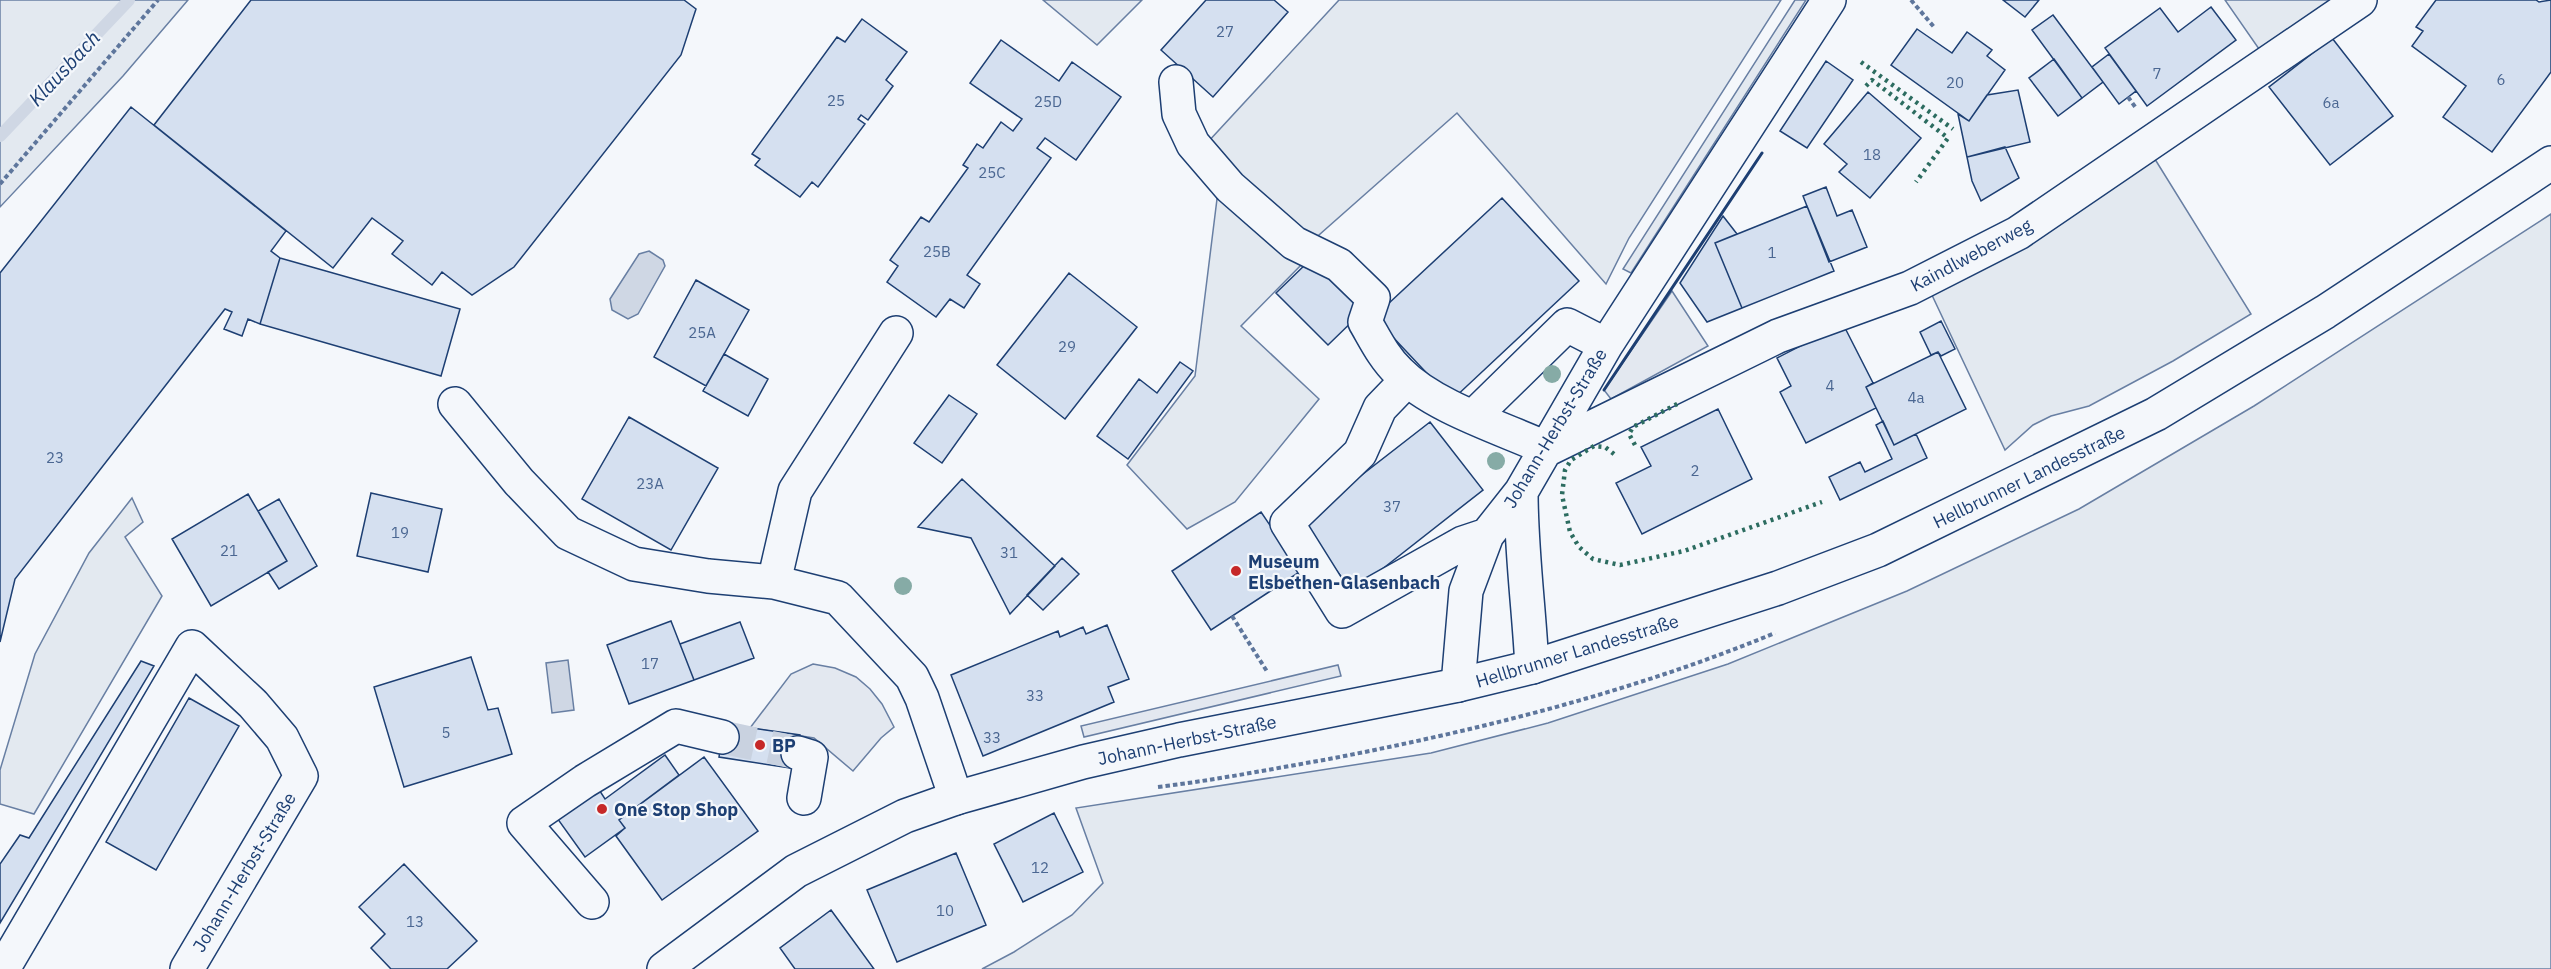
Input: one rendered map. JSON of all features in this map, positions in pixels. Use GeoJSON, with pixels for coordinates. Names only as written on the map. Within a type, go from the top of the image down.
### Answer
{"type":"FeatureCollection","features":[{"type":"Feature","properties":{"kind":"street","name":"Johann-Herbst-Straße"},"geometry":{"type":"LineString","coordinates":[[664,969],[796,872],[905,816],[956,798],[1083,762],[1458,686],[1466,591],[1487,535],[1521,492],[1548,449],[1606,345],[1829,0]]}},
{"type":"Feature","properties":{"kind":"street","name":"Kaindlweberweg"},"geometry":{"type":"LineString","coordinates":[[1548,449],[1778,336],[1910,288],[2018,232],[2360,0]]}},
{"type":"Feature","properties":{"kind":"street"},"geometry":{"type":"LineString","coordinates":[[1176,82],[1179,114],[1193,144],[1230,187],[1294,243],[1339,265],[1373,298],[1365,322],[1379,348],[1397,371],[1419,390],[1548,449]]}},
{"type":"Feature","properties":{"kind":"street","name":"Hellbrunner Landesstraße"},"geometry":{"type":"LineString","coordinates":[[1458,686],[1532,667],[1800,580],[1878,550],[2156,414],[2325,312],[2551,163]]}},
{"type":"Feature","properties":{"kind":"street"},"geometry":{"type":"LineString","coordinates":[[1474,416],[1567,326],[1606,345]]}},
{"type":"Feature","properties":{"kind":"street"},"geometry":{"type":"LineString","coordinates":[[774,582],[795,491],[896,333]]}},
{"type":"Feature","properties":{"kind":"street"},"geometry":{"type":"LineString","coordinates":[[1407,380],[1380,408],[1360,453],[1287,523],[1342,611],[1463,543],[1487,535]]}},
{"type":"Feature","properties":{"kind":"street"},"geometry":{"type":"LineString","coordinates":[[455,404],[519,482],[568,533],[634,564],[708,576],[774,582],[838,598],[912,677],[922,698],[956,798]]}},
{"type":"Feature","properties":{"kind":"street"},"geometry":{"type":"LineString","coordinates":[[1521,492],[1521,543],[1527,578],[1532,667]]}},
{"type":"Feature","properties":{"kind":"street","name":"Johann-Herbst-Straße"},"geometry":{"type":"LineString","coordinates":[[3,969],[192,647],[253,704],[282,738],[301,776],[187,969]]}},
{"type":"Feature","properties":{"kind":"street"},"geometry":{"type":"LineString","coordinates":[[592,902],[524,823],[585,781],[676,726],[722,737]]}},
{"type":"Feature","properties":{"kind":"street"},"geometry":{"type":"LineString","coordinates":[[798,753],[811,757],[804,798]]}},
{"type":"Feature","properties":{"kind":"path"},"geometry":{"type":"LineString","coordinates":[[0,184],[158,0]]}},
{"type":"Feature","properties":{"kind":"path"},"geometry":{"type":"LineString","coordinates":[[1911,0],[1934,27]]}},
{"type":"Feature","properties":{"kind":"path"},"geometry":{"type":"LineString","coordinates":[[1232,616],[1268,674]]}},
{"type":"Feature","properties":{"kind":"shaded area"},"geometry":{"type":"Polygon","coordinates":[[[0,0],[188,0],[123,76],[0,207],[0,0]]]}},
{"type":"Feature","properties":{"kind":"shaded area"},"geometry":{"type":"Polygon","coordinates":[[[1043,0],[1142,0],[1097,45],[1043,0]]]}},
{"type":"Feature","properties":{"kind":"shaded area"},"geometry":{"type":"Polygon","coordinates":[[[1339,0],[1781,0],[1629,238],[1606,284],[1457,113],[1311,242],[1207,143],[1339,0]]]}},
{"type":"Feature","properties":{"kind":"shaded area"},"geometry":{"type":"Polygon","coordinates":[[[1795,0],[1806,0],[1631,273],[1623,269],[1795,0]]]}},
{"type":"Feature","properties":{"kind":"shaded area"},"geometry":{"type":"Polygon","coordinates":[[[2225,0],[2334,0],[2259,49],[2225,0]]]}},
{"type":"Feature","properties":{"kind":"shaded area"},"geometry":{"type":"Polygon","coordinates":[[[2153,156],[2251,314],[2173,361],[2089,406],[2051,416],[2033,425],[2005,450],[1931,293],[2153,156]]]}},
{"type":"Feature","properties":{"kind":"shaded area"},"geometry":{"type":"Polygon","coordinates":[[[1218,191],[1304,262],[1241,326],[1319,399],[1235,502],[1187,529],[1127,465],[1195,376],[1218,191]]]}},
{"type":"Feature","properties":{"kind":"shaded area"},"geometry":{"type":"Polygon","coordinates":[[[2551,214],[2551,969],[982,969],[1014,952],[1072,915],[1103,883],[1076,808],[1431,753],[1548,723],[1728,664],[1907,591],[2079,509],[2254,406],[2551,214]]]}},
{"type":"Feature","properties":{"kind":"shaded area"},"geometry":{"type":"Polygon","coordinates":[[[649,251],[663,260],[665,266],[638,314],[628,319],[612,310],[610,299],[639,254],[649,251]]]}},
{"type":"Feature","properties":{"kind":"shaded area"},"geometry":{"type":"Polygon","coordinates":[[[1672,291],[1708,346],[1611,399],[1604,390],[1672,291]]]}},
{"type":"Feature","properties":{"kind":"shaded area"},"geometry":{"type":"Polygon","coordinates":[[[132,498],[143,522],[125,537],[162,596],[34,814],[0,804],[0,770],[35,654],[89,553],[132,498]]]}},
{"type":"Feature","properties":{"kind":"shaded area"},"geometry":{"type":"Polygon","coordinates":[[[568,660],[574,710],[552,713],[546,663],[568,660]]]}},
{"type":"Feature","properties":{"kind":"shaded area"},"geometry":{"type":"Polygon","coordinates":[[[813,664],[835,668],[856,677],[882,704],[894,727],[881,738],[853,771],[814,738],[750,728],[791,674],[813,664]]]}},
{"type":"Feature","properties":{"kind":"shaded area"},"geometry":{"type":"Polygon","coordinates":[[[1338,665],[1341,676],[1084,737],[1081,726],[1338,665]]]}},
{"type":"Feature","properties":{"kind":"building"},"geometry":{"type":"Polygon","coordinates":[[[251,0],[684,0],[696,9],[681,55],[514,267],[472,295],[442,272],[432,285],[392,254],[403,241],[372,218],[333,268],[154,125],[251,0]]]}},
{"type":"Feature","properties":{"kind":"building"},"geometry":{"type":"Polygon","coordinates":[[[1206,0],[1274,0],[1288,12],[1213,97],[1161,50],[1206,0]]]}},
{"type":"Feature","properties":{"kind":"building"},"geometry":{"type":"Polygon","coordinates":[[[2003,0],[2039,0],[2025,17],[2003,0]]]}},
{"type":"Feature","properties":{"kind":"building"},"geometry":{"type":"Polygon","coordinates":[[[2436,0],[2536,0],[2539,2],[2551,0],[2551,72],[2492,152],[2443,117],[2466,86],[2412,46],[2423,31],[2416,27],[2436,0]]]}},
{"type":"Feature","properties":{"kind":"building"},"geometry":{"type":"Polygon","coordinates":[[[2211,7],[2236,40],[2147,106],[2105,48],[2160,8],[2178,32],[2211,7]]]}},
{"type":"Feature","properties":{"kind":"building"},"geometry":{"type":"Polygon","coordinates":[[[2053,15],[2103,82],[2082,98],[2032,30],[2053,15]]]}},
{"type":"Feature","properties":{"kind":"building"},"geometry":{"type":"Polygon","coordinates":[[[862,19],[907,52],[886,80],[893,86],[868,120],[861,115],[858,119],[865,124],[818,187],[812,182],[800,197],[755,165],[760,159],[752,154],[837,37],[845,42],[862,19]]]}},
{"type":"Feature","properties":{"kind":"building"},"geometry":{"type":"Polygon","coordinates":[[[1917,29],[1952,53],[1967,32],[1992,50],[1987,56],[2005,70],[1969,121],[1891,65],[1917,29]]]}},
{"type":"Feature","properties":{"kind":"building"},"geometry":{"type":"Polygon","coordinates":[[[2332,38],[2393,116],[2330,165],[2269,87],[2332,38]]]}},
{"type":"Feature","properties":{"kind":"building"},"geometry":{"type":"Polygon","coordinates":[[[1001,40],[1059,81],[1072,62],[1121,97],[1076,160],[1045,138],[1037,148],[1051,158],[967,275],[980,284],[964,308],[950,299],[936,317],[887,282],[898,266],[890,260],[921,217],[929,222],[968,168],[963,165],[977,144],[983,148],[1001,122],[1013,131],[1022,119],[970,83],[1001,40]]]}},
{"type":"Feature","properties":{"kind":"building"},"geometry":{"type":"Polygon","coordinates":[[[2109,54],[2136,91],[2119,104],[2092,67],[2109,54]]]}},
{"type":"Feature","properties":{"kind":"building"},"geometry":{"type":"Polygon","coordinates":[[[2054,59],[2082,98],[2058,116],[2029,78],[2054,59]]]}},
{"type":"Feature","properties":{"kind":"building"},"geometry":{"type":"Polygon","coordinates":[[[1826,61],[1853,80],[1807,148],[1780,131],[1826,61]]]}},
{"type":"Feature","properties":{"kind":"building"},"geometry":{"type":"Polygon","coordinates":[[[2018,90],[2030,142],[1967,157],[1958,114],[1969,121],[1987,95],[2018,90]]]}},
{"type":"Feature","properties":{"kind":"building"},"geometry":{"type":"Polygon","coordinates":[[[1868,92],[1921,138],[1870,198],[1839,172],[1847,164],[1824,144],[1868,92]]]}},
{"type":"Feature","properties":{"kind":"building"},"geometry":{"type":"Polygon","coordinates":[[[131,107],[286,231],[271,251],[280,258],[260,324],[248,319],[242,336],[224,329],[232,312],[225,309],[15,579],[0,642],[0,273],[131,107]]]}},
{"type":"Feature","properties":{"kind":"building"},"geometry":{"type":"Polygon","coordinates":[[[2005,147],[2019,178],[1981,201],[1972,181],[1967,157],[2005,147]]]}},
{"type":"Feature","properties":{"kind":"building"},"geometry":{"type":"Polygon","coordinates":[[[1826,187],[1837,216],[1852,210],[1867,247],[1829,262],[1803,196],[1826,187]]]}},
{"type":"Feature","properties":{"kind":"building"},"geometry":{"type":"Polygon","coordinates":[[[1502,198],[1579,281],[1452,400],[1374,317],[1502,198]]]}},
{"type":"Feature","properties":{"kind":"building"},"geometry":{"type":"Polygon","coordinates":[[[1807,206],[1834,271],[1742,308],[1715,243],[1807,206]]]}},
{"type":"Feature","properties":{"kind":"building"},"geometry":{"type":"Polygon","coordinates":[[[1723,216],[1737,234],[1715,243],[1742,308],[1707,322],[1680,283],[1723,216]]]}},
{"type":"Feature","properties":{"kind":"building"},"geometry":{"type":"Polygon","coordinates":[[[280,258],[460,309],[441,376],[260,324],[280,258]]]}},
{"type":"Feature","properties":{"kind":"building"},"geometry":{"type":"Polygon","coordinates":[[[1311,259],[1363,311],[1328,345],[1276,293],[1311,259]]]}},
{"type":"Feature","properties":{"kind":"building"},"geometry":{"type":"Polygon","coordinates":[[[1069,273],[1137,327],[1065,419],[997,365],[1069,273]]]}},
{"type":"Feature","properties":{"kind":"building"},"geometry":{"type":"Polygon","coordinates":[[[696,280],[749,310],[706,386],[654,357],[696,280]]]}},
{"type":"Feature","properties":{"kind":"building"},"geometry":{"type":"Polygon","coordinates":[[[1941,321],[1955,349],[1941,356],[1938,352],[1931,355],[1920,332],[1941,321]]]}},
{"type":"Feature","properties":{"kind":"building"},"geometry":{"type":"Polygon","coordinates":[[[1843,324],[1873,383],[1866,387],[1876,408],[1806,443],[1780,392],[1791,386],[1777,358],[1843,324]]]}},
{"type":"Feature","properties":{"kind":"building"},"geometry":{"type":"Polygon","coordinates":[[[1938,352],[1966,409],[1894,445],[1866,387],[1938,352]]]}},
{"type":"Feature","properties":{"kind":"building"},"geometry":{"type":"Polygon","coordinates":[[[724,354],[768,379],[748,416],[703,391],[724,354]]]}},
{"type":"Feature","properties":{"kind":"building"},"geometry":{"type":"Polygon","coordinates":[[[1180,362],[1193,371],[1128,459],[1097,436],[1139,379],[1157,393],[1180,362]]]}},
{"type":"Feature","properties":{"kind":"building"},"geometry":{"type":"Polygon","coordinates":[[[949,395],[977,414],[942,463],[914,443],[949,395]]]}},
{"type":"Feature","properties":{"kind":"building"},"geometry":{"type":"Polygon","coordinates":[[[1718,409],[1752,479],[1642,534],[1616,483],[1651,466],[1641,447],[1718,409]]]}},
{"type":"Feature","properties":{"kind":"building"},"geometry":{"type":"Polygon","coordinates":[[[629,417],[718,468],[671,550],[582,499],[629,417]]]}},
{"type":"Feature","properties":{"kind":"building"},"geometry":{"type":"Polygon","coordinates":[[[1883,421],[1894,445],[1916,434],[1927,458],[1840,500],[1829,477],[1860,462],[1865,472],[1892,459],[1876,425],[1883,421]]]}},
{"type":"Feature","properties":{"kind":"building"},"geometry":{"type":"Polygon","coordinates":[[[1430,422],[1483,490],[1353,592],[1300,523],[1430,422]]]}},
{"type":"Feature","properties":{"kind":"building"},"geometry":{"type":"Polygon","coordinates":[[[962,479],[1055,566],[1010,614],[971,538],[918,527],[962,479]]]}},
{"type":"Feature","properties":{"kind":"building"},"geometry":{"type":"Polygon","coordinates":[[[371,493],[442,509],[428,572],[357,556],[371,493]]]}},
{"type":"Feature","properties":{"kind":"building"},"geometry":{"type":"Polygon","coordinates":[[[248,494],[287,561],[211,606],[172,539],[248,494]]]}},
{"type":"Feature","properties":{"kind":"building"},"geometry":{"type":"Polygon","coordinates":[[[279,499],[317,566],[279,589],[268,572],[287,561],[258,511],[279,499]]]}},
{"type":"Feature","properties":{"kind":"building","name":"Museum Elsbethen-Glasenbach"},"geometry":{"type":"Polygon","coordinates":[[[1261,512],[1301,571],[1211,630],[1172,571],[1261,512]]]}},
{"type":"Feature","properties":{"kind":"building"},"geometry":{"type":"Polygon","coordinates":[[[1062,558],[1079,574],[1043,610],[1027,595],[1062,558]]]}},
{"type":"Feature","properties":{"kind":"building"},"geometry":{"type":"Polygon","coordinates":[[[671,621],[694,680],[629,704],[607,645],[671,621]]]}},
{"type":"Feature","properties":{"kind":"building"},"geometry":{"type":"Polygon","coordinates":[[[740,622],[754,658],[694,680],[680,644],[740,622]]]}},
{"type":"Feature","properties":{"kind":"building"},"geometry":{"type":"Polygon","coordinates":[[[1107,625],[1129,679],[1108,687],[1114,702],[983,756],[951,675],[1058,631],[1060,637],[1083,627],[1086,634],[1107,625]]]}},
{"type":"Feature","properties":{"kind":"building"},"geometry":{"type":"Polygon","coordinates":[[[471,657],[488,710],[498,708],[512,754],[404,787],[374,687],[471,657]]]}},
{"type":"Feature","properties":{"kind":"building"},"geometry":{"type":"Polygon","coordinates":[[[141,661],[154,666],[0,923],[0,864],[20,835],[29,838],[141,661]]]}},
{"type":"Feature","properties":{"kind":"building"},"geometry":{"type":"Polygon","coordinates":[[[189,698],[239,726],[156,870],[106,842],[189,698]]]}},
{"type":"Feature","properties":{"kind":"building","name":"BP"},"geometry":{"type":"Polygon","coordinates":[[[724,724],[800,735],[796,769],[719,757],[724,724]]]}},
{"type":"Feature","properties":{"kind":"building","name":"One Stop Shop"},"geometry":{"type":"Polygon","coordinates":[[[665,755],[679,775],[619,820],[625,828],[585,857],[557,818],[598,788],[605,799],[665,755]]]}},
{"type":"Feature","properties":{"kind":"building"},"geometry":{"type":"Polygon","coordinates":[[[704,757],[758,831],[662,900],[616,836],[625,828],[619,820],[704,757]]]}},
{"type":"Feature","properties":{"kind":"building"},"geometry":{"type":"Polygon","coordinates":[[[1054,813],[1083,872],[1023,902],[994,844],[1054,813]]]}},
{"type":"Feature","properties":{"kind":"building"},"geometry":{"type":"Polygon","coordinates":[[[956,853],[986,925],[897,962],[867,890],[956,853]]]}},
{"type":"Feature","properties":{"kind":"building"},"geometry":{"type":"Polygon","coordinates":[[[404,864],[477,941],[447,969],[391,969],[371,948],[385,934],[359,907],[404,864]]]}},
{"type":"Feature","properties":{"kind":"building"},"geometry":{"type":"Polygon","coordinates":[[[831,910],[874,969],[795,969],[780,948],[831,910]]]}},
{"type":"Feature","properties":{"kind":"waterway","name":"Klausbach"},"geometry":{"type":"LineString","coordinates":[[0,136],[129,0]]}},
{"type":"Feature","properties":{"kind":"tunnel"},"geometry":{"type":"LineString","coordinates":[[722,737],[798,753]]}},
{"type":"Feature","properties":{"kind":"hedge"},"geometry":{"type":"LineString","coordinates":[[1861,62],[1953,129]]}},
{"type":"Feature","properties":{"kind":"hedge"},"geometry":{"type":"LineString","coordinates":[[1866,86],[1872,80],[1948,138],[1916,182]]}},
{"type":"Feature","properties":{"kind":"hedge"},"geometry":{"type":"LineString","coordinates":[[1635,445],[1629,434],[1633,427],[1679,403]]}},
{"type":"Feature","properties":{"kind":"hedge"},"geometry":{"type":"LineString","coordinates":[[1614,454],[1605,447],[1594,446],[1571,460],[1565,470],[1562,495],[1570,532],[1579,547],[1593,559],[1620,565],[1684,551],[1822,502]]}},
{"type":"Feature","properties":{"kind":"wall"},"geometry":{"type":"LineString","coordinates":[[1604,390],[1762,153]]}},
{"type":"Feature","properties":{"kind":"place","name":"Museum Elsbethen-Glasenbach"},"geometry":{"type":"Point","coordinates":[1236,571]}},
{"type":"Feature","properties":{"kind":"place","name":"BP"},"geometry":{"type":"Point","coordinates":[760,745]}},
{"type":"Feature","properties":{"kind":"place","name":"One Stop Shop"},"geometry":{"type":"Point","coordinates":[602,809]}}]}
